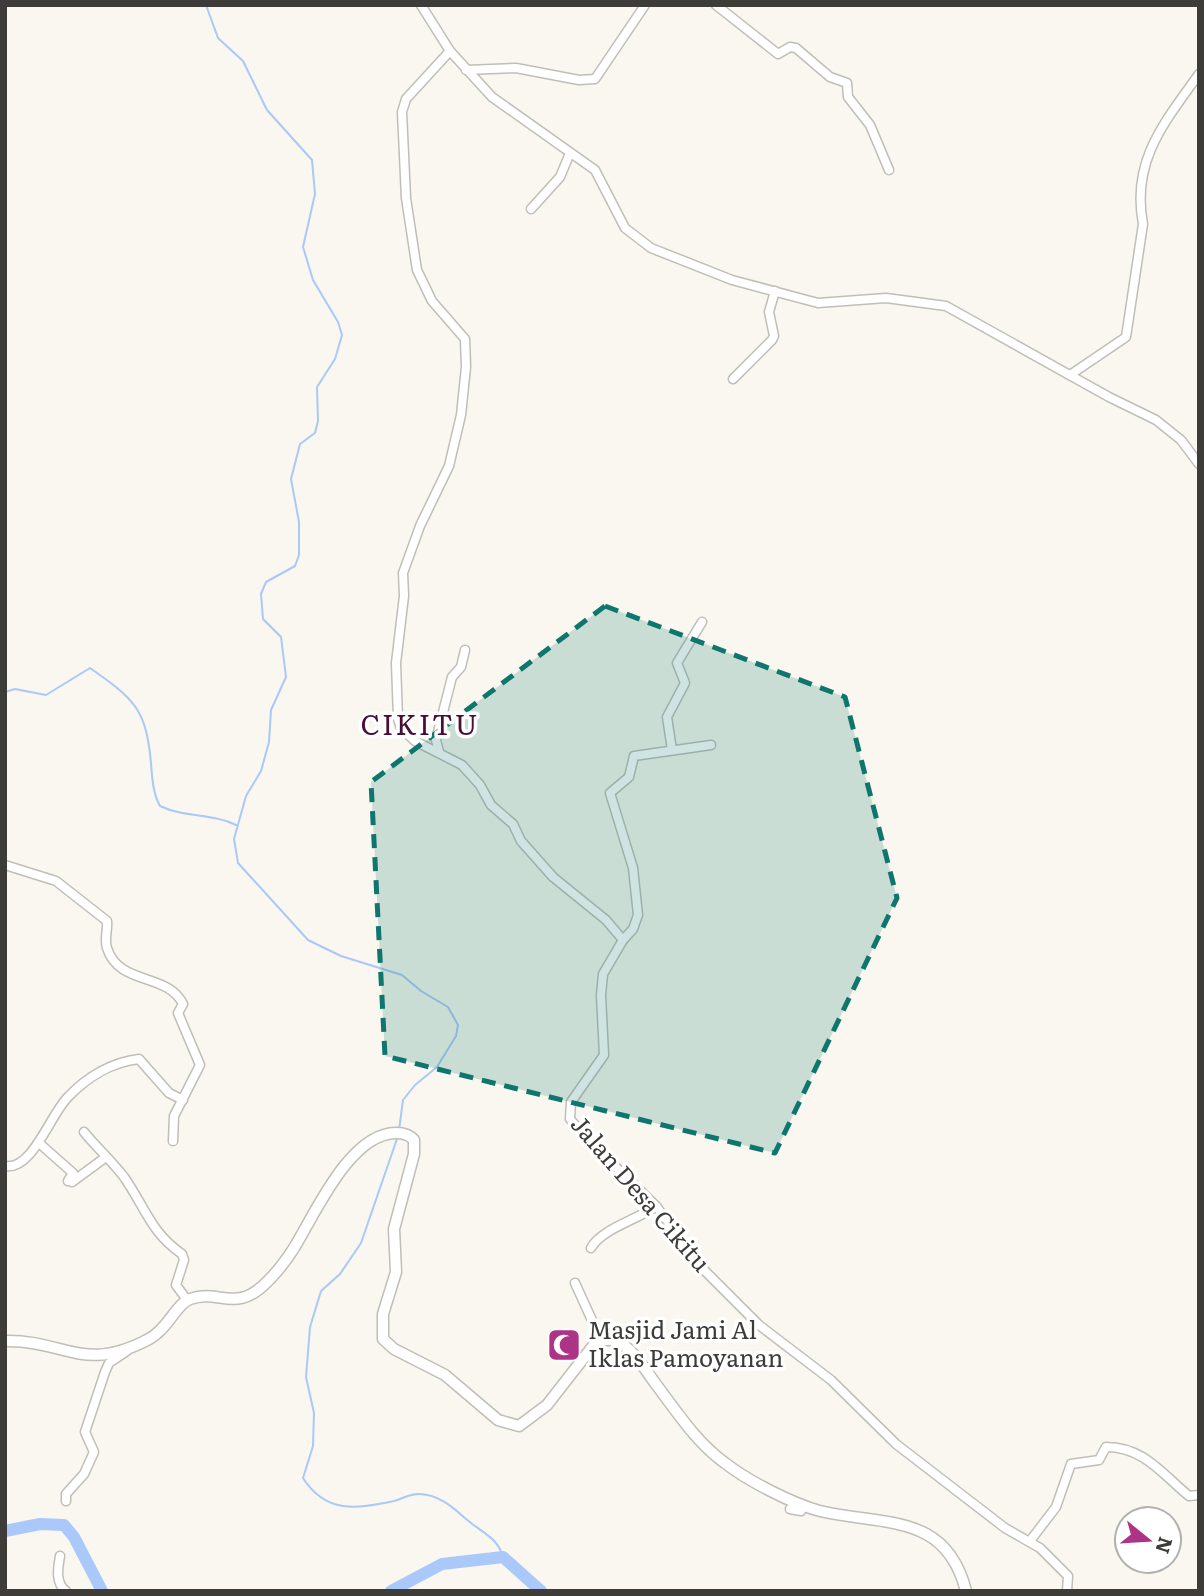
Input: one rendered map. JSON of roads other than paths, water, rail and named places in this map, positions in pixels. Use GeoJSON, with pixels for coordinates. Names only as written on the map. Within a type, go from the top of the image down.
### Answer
{"type":"FeatureCollection","features":[{"type":"Feature","properties":{"kind":"main road"},"geometry":{"type":"LineString","coordinates":[[5,1341],[93,1356],[129,1348],[160,1333],[187,1300],[200,1297],[239,1300],[267,1283],[294,1248],[336,1180],[364,1146],[376,1136],[407,1135],[414,1140],[414,1154],[394,1229],[396,1272],[382,1322],[385,1342],[446,1375],[498,1420],[519,1426],[547,1405],[593,1346],[601,1340],[616,1340],[631,1352],[691,1432],[724,1462],[804,1505],[892,1524],[935,1537],[955,1561],[966,1591]]}},
{"type":"Feature","properties":{"kind":"street"},"geometry":{"type":"LineString","coordinates":[[421,5],[450,51],[492,97],[595,170],[617,214],[636,239],[704,270],[818,303],[886,298],[946,306],[1156,420],[1181,440],[1199,464]]}},
{"type":"Feature","properties":{"kind":"street"},"geometry":{"type":"LineString","coordinates":[[466,70],[516,68],[579,80],[595,79],[645,5]]}},
{"type":"Feature","properties":{"kind":"street"},"geometry":{"type":"LineString","coordinates":[[716,5],[778,54],[790,47],[796,48],[831,77],[847,83],[848,97],[870,125],[889,170]]}},
{"type":"Feature","properties":{"kind":"street"},"geometry":{"type":"LineString","coordinates":[[450,51],[406,99],[402,112],[406,198],[417,270],[432,301],[465,339],[466,356],[461,415],[449,466],[420,526],[403,573],[404,596],[396,663],[396,705],[401,728],[415,741],[462,765],[480,785],[491,805],[513,824],[522,841],[538,860],[572,893],[606,920],[623,940],[633,929],[638,915],[633,868],[609,796],[614,788],[629,777],[634,756],[711,745]]}},
{"type":"Feature","properties":{"kind":"street"},"geometry":{"type":"LineString","coordinates":[[1070,375],[1126,337],[1143,224],[1140,208],[1142,174],[1158,134],[1199,74]]}},
{"type":"Feature","properties":{"kind":"street"},"geometry":{"type":"LineString","coordinates":[[531,209],[560,177],[570,153]]}},
{"type":"Feature","properties":{"kind":"street"},"geometry":{"type":"LineString","coordinates":[[733,379],[772,341],[774,335],[769,312],[775,291]]}},
{"type":"Feature","properties":{"kind":"street"},"geometry":{"type":"LineString","coordinates":[[672,750],[667,717],[685,683],[677,663],[702,622]]}},
{"type":"Feature","properties":{"kind":"street"},"geometry":{"type":"LineString","coordinates":[[439,752],[436,740],[440,724],[452,677],[461,667],[465,650]]}},
{"type":"Feature","properties":{"kind":"street"},"geometry":{"type":"LineString","coordinates":[[5,865],[47,877],[66,886],[107,921],[107,950],[122,970],[169,988],[180,997],[183,1004],[178,1013],[200,1065],[171,1124],[173,1141]]}},
{"type":"Feature","properties":{"kind":"street","name":"Jalan Desa Cikitu"},"geometry":{"type":"LineString","coordinates":[[623,940],[607,965],[601,984],[604,1055],[571,1102],[568,1112],[588,1140],[656,1206],[705,1271],[759,1325],[831,1380],[896,1444],[1005,1528],[1030,1541],[1068,1576],[1067,1591]]}},
{"type":"Feature","properties":{"kind":"street"},"geometry":{"type":"LineString","coordinates":[[5,1166],[21,1163],[39,1143],[55,1112],[82,1083],[104,1070],[139,1059],[169,1093],[183,1100]]}},
{"type":"Feature","properties":{"kind":"street"},"geometry":{"type":"LineString","coordinates":[[84,1132],[128,1183],[154,1227],[170,1247],[184,1257],[176,1285],[187,1300]]}},
{"type":"Feature","properties":{"kind":"street"},"geometry":{"type":"LineString","coordinates":[[39,1143],[73,1174],[69,1182],[82,1165]]}},
{"type":"Feature","properties":{"kind":"street"},"geometry":{"type":"LineString","coordinates":[[69,1169],[106,1157]]}},
{"type":"Feature","properties":{"kind":"street"},"geometry":{"type":"LineString","coordinates":[[592,1248],[598,1237],[640,1218],[656,1206]]}},
{"type":"Feature","properties":{"kind":"street"},"geometry":{"type":"LineString","coordinates":[[575,1283],[601,1340]]}},
{"type":"Feature","properties":{"kind":"street"},"geometry":{"type":"LineString","coordinates":[[66,1502],[66,1494],[84,1474],[94,1452],[85,1432],[105,1372],[109,1363],[129,1348]]}},
{"type":"Feature","properties":{"kind":"street"},"geometry":{"type":"LineString","coordinates":[[1030,1541],[1056,1507],[1071,1464],[1099,1460],[1106,1447],[1126,1448],[1142,1454],[1189,1496],[1199,1495]]}},
{"type":"Feature","properties":{"kind":"street"},"geometry":{"type":"LineString","coordinates":[[790,1508],[801,1511],[804,1505]]}},
{"type":"Feature","properties":{"kind":"street"},"geometry":{"type":"LineString","coordinates":[[60,1556],[58,1575],[61,1587],[66,1591]]}},
{"type":"Feature","properties":{"kind":"waterway"},"geometry":{"type":"LineString","coordinates":[[206,5],[218,38],[243,61],[267,110],[312,160],[315,194],[303,247],[313,280],[338,322],[342,335],[335,359],[317,387],[318,421],[315,433],[300,444],[291,479],[299,522],[299,555],[295,566],[266,582],[261,594],[263,619],[281,637],[286,677],[271,710],[269,742],[261,771],[246,796],[234,839],[238,863],[308,940],[341,956],[402,975],[421,991],[448,1007],[458,1025],[456,1036],[437,1067],[415,1085],[403,1100],[399,1130]]}},
{"type":"Feature","properties":{"kind":"waterway"},"geometry":{"type":"LineString","coordinates":[[5,692],[15,689],[46,695],[90,668],[127,697],[141,717],[149,744],[154,791],[160,806],[236,825]]}},
{"type":"Feature","properties":{"kind":"waterway"},"geometry":{"type":"LineString","coordinates":[[398,1136],[361,1243],[340,1274],[321,1291],[310,1327],[306,1377],[314,1413],[313,1446],[303,1478],[322,1498],[343,1506],[380,1504],[417,1494],[435,1497],[490,1537],[503,1557]]}},
{"type":"Feature","properties":{"kind":"waterway"},"geometry":{"type":"LineString","coordinates":[[5,1531],[40,1524],[64,1525],[74,1537],[102,1591]]}},
{"type":"Feature","properties":{"kind":"waterway"},"geometry":{"type":"LineString","coordinates":[[391,1591],[442,1564],[503,1557],[541,1591]]}},
{"type":"Feature","properties":{"kind":"place","name":"Masjid Jami Al Iklas Pamoyanan"},"geometry":{"type":"Point","coordinates":[564,1345]}},
{"type":"Feature","properties":{"kind":"district","name":"CIKITU"},"geometry":{"type":"Point","coordinates":[420,725]}}]}
